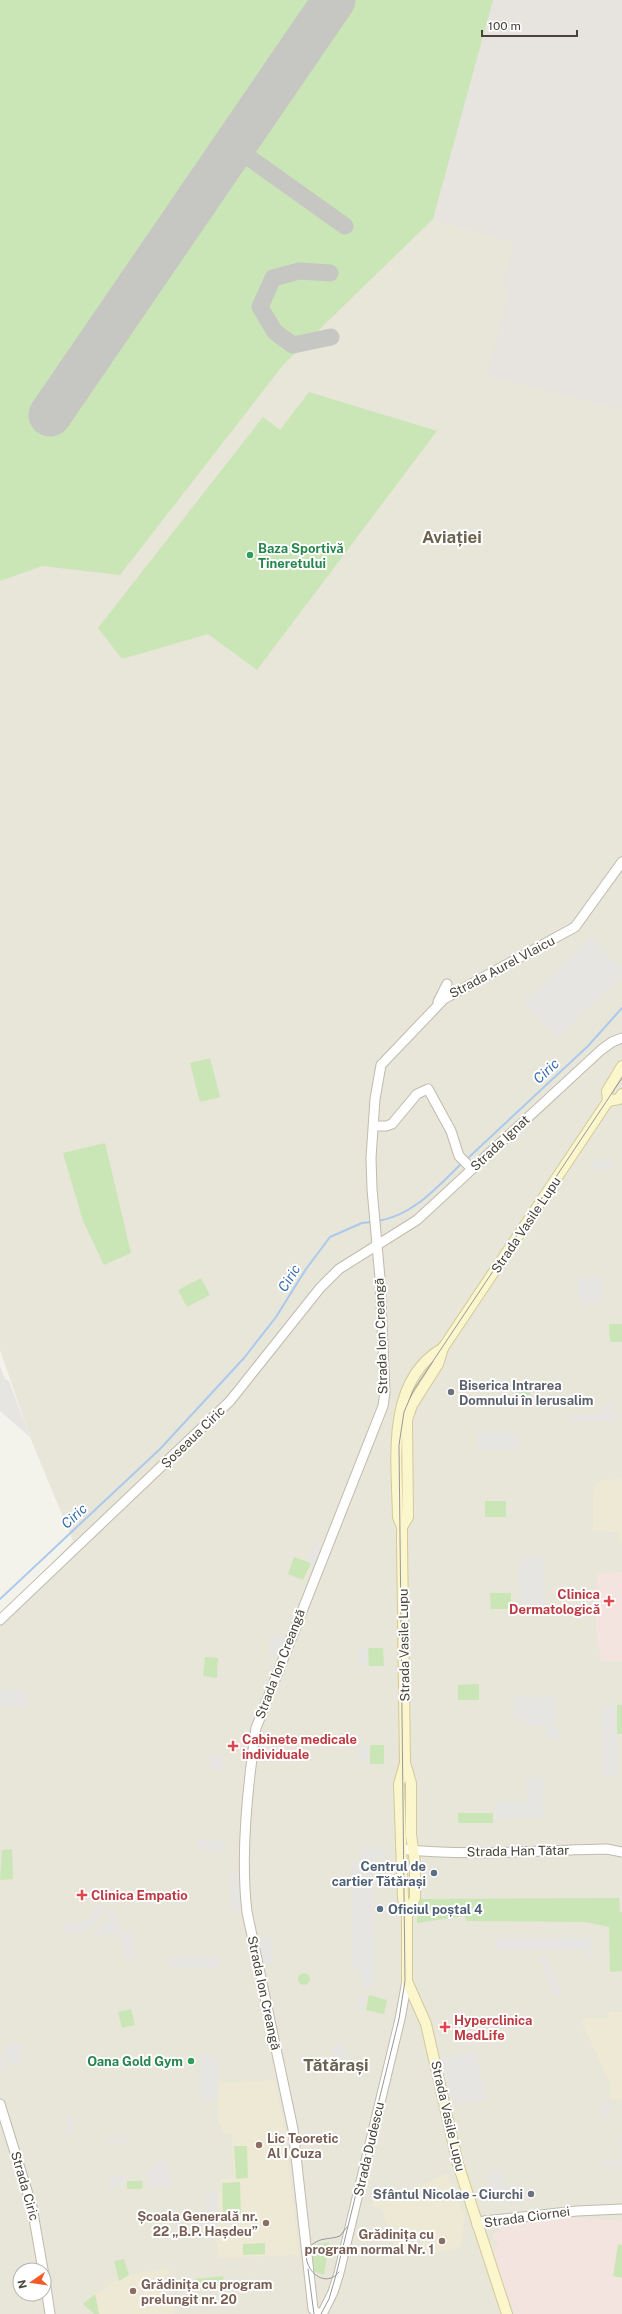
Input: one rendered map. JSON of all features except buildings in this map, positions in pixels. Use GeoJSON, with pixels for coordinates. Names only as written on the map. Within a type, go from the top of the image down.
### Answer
{"type":"FeatureCollection","features":[{"type":"Feature","properties":{"kind":"main road","name":"Strada Vasile Lupu"},"geometry":{"type":"LineString","coordinates":[[407,1916],[415,1898],[410,1783],[405,1763],[402,1527],[408,1517],[407,1420],[412,1405],[438,1364],[443,1348],[608,1101],[607,1091],[622,1066]]}},
{"type":"Feature","properties":{"kind":"main road","name":"Strada Vasile Lupu"},"geometry":{"type":"LineString","coordinates":[[608,1101],[618,1099],[622,1094]]}},
{"type":"Feature","properties":{"kind":"main road","name":"Strada Vasile Lupu"},"geometry":{"type":"LineString","coordinates":[[405,1763],[399,1784],[403,1898],[407,1916],[407,1981],[426,2024],[458,2164],[507,2314]]}},
{"type":"Feature","properties":{"kind":"street","name":"Strada Aurel Vlaicu"},"geometry":{"type":"LineString","coordinates":[[381,1065],[437,1005],[458,990],[575,927],[621,865],[622,855]]}},
{"type":"Feature","properties":{"kind":"street"},"geometry":{"type":"LineString","coordinates":[[437,1005],[447,984]]}},
{"type":"Feature","properties":{"kind":"street","name":"Strada Ignat"},"geometry":{"type":"LineString","coordinates":[[377,1248],[417,1220],[469,1167],[601,1050],[612,1042],[622,1038]]}},
{"type":"Feature","properties":{"kind":"street","name":"Strada Ion Creangă"},"geometry":{"type":"LineString","coordinates":[[322,2314],[313,2312],[292,2122],[247,1912],[244,1889],[246,1841],[250,1767],[256,1728],[383,1406],[385,1379],[371,1158],[381,1065]]}},
{"type":"Feature","properties":{"kind":"street"},"geometry":{"type":"LineString","coordinates":[[374,1126],[386,1126],[392,1124],[417,1094],[428,1089],[451,1132],[459,1156],[469,1167]]}},
{"type":"Feature","properties":{"kind":"street","name":"Șoseaua Ciric"},"geometry":{"type":"LineString","coordinates":[[0,1620],[226,1406],[244,1386],[320,1288],[348,1262],[377,1248]]}},
{"type":"Feature","properties":{"kind":"street","name":"Strada Han Tătar"},"geometry":{"type":"LineString","coordinates":[[401,1849],[413,1851],[480,1852],[607,1849],[622,1852]]}},
{"type":"Feature","properties":{"kind":"street","name":"Strada Dudescu"},"geometry":{"type":"LineString","coordinates":[[322,2314],[333,2292],[339,2273],[400,2019],[407,1981]]}},
{"type":"Feature","properties":{"kind":"street","name":"Strada Ciric"},"geometry":{"type":"LineString","coordinates":[[0,2104],[32,2207],[42,2262]]}},
{"type":"Feature","properties":{"kind":"street","name":"Strada Ciornei"},"geometry":{"type":"LineString","coordinates":[[477,2225],[484,2221],[577,2211],[622,2209]]}},
{"type":"Feature","properties":{"kind":"street"},"geometry":{"type":"LineString","coordinates":[[48,2302],[50,2314]]}},
{"type":"Feature","properties":{"kind":"shaded area"},"geometry":{"type":"Polygon","coordinates":[[[418,0],[622,0],[622,2314],[0,2314],[0,1618],[73,1541],[30,1437],[0,1350],[0,543],[418,0]]]}},
{"type":"Feature","properties":{"kind":"shaded area"},"geometry":{"type":"Polygon","coordinates":[[[493,0],[622,0],[622,409],[490,377],[487,372],[510,288],[503,285],[514,243],[433,219],[493,0]]]}},
{"type":"Feature","properties":{"kind":"shaded area"},"geometry":{"type":"Polygon","coordinates":[[[591,937],[622,970],[622,977],[557,1039],[523,1002],[591,937]]]}},
{"type":"Feature","properties":{"kind":"shaded area"},"geometry":{"type":"Polygon","coordinates":[[[592,1161],[613,1161],[613,1169],[593,1170],[592,1161]]]}},
{"type":"Feature","properties":{"kind":"shaded area"},"geometry":{"type":"Polygon","coordinates":[[[602,1277],[602,1302],[579,1303],[578,1278],[602,1277]]]}},
{"type":"Feature","properties":{"kind":"shaded area"},"geometry":{"type":"Polygon","coordinates":[[[0,1366],[5,1379],[9,1381],[30,1437],[0,1411],[0,1366]]]}},
{"type":"Feature","properties":{"kind":"shaded area"},"geometry":{"type":"Polygon","coordinates":[[[615,1405],[616,1421],[570,1422],[570,1415],[600,1414],[601,1406],[615,1405]]]}},
{"type":"Feature","properties":{"kind":"shaded area"},"geometry":{"type":"Polygon","coordinates":[[[478,1432],[518,1432],[518,1450],[478,1449],[478,1432]]]}},
{"type":"Feature","properties":{"kind":"shaded area"},"geometry":{"type":"Polygon","coordinates":[[[622,1479],[622,1544],[617,1532],[593,1531],[593,1490],[596,1484],[601,1480],[622,1479]]]}},
{"type":"Feature","properties":{"kind":"shaded area"},"geometry":{"type":"Polygon","coordinates":[[[314,1542],[326,1547],[316,1571],[308,1559],[314,1542]]]}},
{"type":"Feature","properties":{"kind":"shaded area"},"geometry":{"type":"Polygon","coordinates":[[[544,1557],[545,1616],[520,1616],[519,1558],[544,1557]]]}},
{"type":"Feature","properties":{"kind":"shaded area","name":"Clinica Dermatologică"},"geometry":{"type":"Polygon","coordinates":[[[622,1572],[622,1661],[601,1661],[596,1630],[597,1573],[622,1572]]]}},
{"type":"Feature","properties":{"kind":"shaded area"},"geometry":{"type":"Polygon","coordinates":[[[291,1635],[284,1655],[270,1656],[270,1638],[291,1635]]]}},
{"type":"Feature","properties":{"kind":"shaded area"},"geometry":{"type":"Polygon","coordinates":[[[359,1648],[367,1648],[368,1666],[359,1666],[359,1648]]]}},
{"type":"Feature","properties":{"kind":"shaded area"},"geometry":{"type":"Polygon","coordinates":[[[0,1689],[28,1692],[26,1707],[0,1705],[0,1689]]]}},
{"type":"Feature","properties":{"kind":"shaded area"},"geometry":{"type":"Polygon","coordinates":[[[514,1697],[555,1697],[555,1727],[559,1727],[559,1739],[546,1740],[546,1725],[525,1725],[524,1718],[514,1719],[514,1697]]]}},
{"type":"Feature","properties":{"kind":"shaded area"},"geometry":{"type":"Polygon","coordinates":[[[602,1705],[616,1705],[618,1776],[603,1776],[602,1705]]]}},
{"type":"Feature","properties":{"kind":"shaded area"},"geometry":{"type":"Polygon","coordinates":[[[359,1745],[369,1745],[369,1762],[359,1762],[359,1745]]]}},
{"type":"Feature","properties":{"kind":"shaded area"},"geometry":{"type":"Polygon","coordinates":[[[211,1756],[224,1756],[224,1769],[211,1769],[211,1756]]]}},
{"type":"Feature","properties":{"kind":"shaded area"},"geometry":{"type":"Polygon","coordinates":[[[527,1778],[543,1778],[543,1817],[494,1818],[494,1802],[527,1802],[527,1778]]]}},
{"type":"Feature","properties":{"kind":"shaded area"},"geometry":{"type":"Polygon","coordinates":[[[197,1839],[224,1840],[222,1851],[197,1849],[197,1839]]]}},
{"type":"Feature","properties":{"kind":"shaded area"},"geometry":{"type":"Polygon","coordinates":[[[361,1848],[385,1848],[385,1858],[373,1859],[374,1985],[361,1988],[361,1970],[352,1970],[352,1861],[361,1861],[361,1848]]]}},
{"type":"Feature","properties":{"kind":"shaded area"},"geometry":{"type":"Polygon","coordinates":[[[245,1871],[247,1912],[231,1910],[231,1874],[245,1871]]]}},
{"type":"Feature","properties":{"kind":"shaded area"},"geometry":{"type":"Polygon","coordinates":[[[90,1888],[98,1888],[99,1901],[83,1902],[83,1899],[91,1898],[90,1888]]]}},
{"type":"Feature","properties":{"kind":"shaded area"},"geometry":{"type":"Polygon","coordinates":[[[94,1906],[104,1906],[99,1919],[94,1925],[83,1932],[64,1934],[64,1923],[82,1923],[94,1913],[94,1906]]]}},
{"type":"Feature","properties":{"kind":"shaded area"},"geometry":{"type":"Polygon","coordinates":[[[113,1906],[120,1933],[95,1935],[101,1926],[106,1923],[109,1911],[113,1906]]]}},
{"type":"Feature","properties":{"kind":"shaded area"},"geometry":{"type":"Polygon","coordinates":[[[132,1930],[136,1959],[126,1959],[120,1933],[132,1930]]]}},
{"type":"Feature","properties":{"kind":"shaded area"},"geometry":{"type":"Polygon","coordinates":[[[271,1936],[273,1964],[257,1967],[252,1938],[271,1936]]]}},
{"type":"Feature","properties":{"kind":"shaded area"},"geometry":{"type":"Polygon","coordinates":[[[591,1938],[592,1956],[584,1956],[583,1949],[497,1950],[496,1939],[591,1938]]]}},
{"type":"Feature","properties":{"kind":"shaded area"},"geometry":{"type":"Polygon","coordinates":[[[546,1955],[561,1994],[554,1996],[540,1958],[546,1955]]]}},
{"type":"Feature","properties":{"kind":"shaded area"},"geometry":{"type":"Polygon","coordinates":[[[184,1956],[219,1956],[219,1968],[169,1967],[169,1959],[184,1959],[184,1956]]]}},
{"type":"Feature","properties":{"kind":"shaded area"},"geometry":{"type":"Polygon","coordinates":[[[359,1994],[367,1995],[364,2009],[356,2008],[359,1994]]]}},
{"type":"Feature","properties":{"kind":"shaded area"},"geometry":{"type":"Polygon","coordinates":[[[609,2012],[622,2012],[622,2099],[610,2099],[610,2084],[580,2019],[609,2018],[609,2012]]]}},
{"type":"Feature","properties":{"kind":"shaded area"},"geometry":{"type":"Polygon","coordinates":[[[336,2043],[346,2045],[343,2061],[332,2058],[336,2043]]]}},
{"type":"Feature","properties":{"kind":"shaded area"},"geometry":{"type":"Polygon","coordinates":[[[22,2044],[20,2064],[9,2064],[9,2057],[6,2057],[5,2046],[22,2044]]]}},
{"type":"Feature","properties":{"kind":"shaded area"},"geometry":{"type":"Polygon","coordinates":[[[476,2051],[486,2099],[461,2104],[460,2100],[451,2102],[441,2059],[476,2051]]]}},
{"type":"Feature","properties":{"kind":"shaded area"},"geometry":{"type":"Polygon","coordinates":[[[199,2053],[218,2058],[218,2099],[200,2099],[199,2053]]]}},
{"type":"Feature","properties":{"kind":"shaded area"},"geometry":{"type":"Polygon","coordinates":[[[6,2057],[7,2069],[0,2071],[0,2058],[6,2057]]]}},
{"type":"Feature","properties":{"kind":"shaded area"},"geometry":{"type":"Polygon","coordinates":[[[275,2080],[285,2131],[299,2255],[217,2258],[218,2192],[221,2192],[220,2179],[233,2179],[232,2133],[221,2133],[222,2126],[219,2125],[218,2083],[275,2080]]]}},
{"type":"Feature","properties":{"kind":"shaded area"},"geometry":{"type":"Polygon","coordinates":[[[610,2102],[610,2116],[598,2117],[602,2103],[610,2102]]]}},
{"type":"Feature","properties":{"kind":"shaded area"},"geometry":{"type":"Polygon","coordinates":[[[66,2116],[73,2116],[73,2133],[66,2133],[66,2116]]]}},
{"type":"Feature","properties":{"kind":"shaded area"},"geometry":{"type":"Polygon","coordinates":[[[108,2137],[128,2138],[128,2143],[108,2143],[108,2137]]]}},
{"type":"Feature","properties":{"kind":"shaded area"},"geometry":{"type":"Polygon","coordinates":[[[620,2138],[622,2138],[622,2166],[599,2167],[598,2162],[621,2161],[620,2138]]]}},
{"type":"Feature","properties":{"kind":"shaded area"},"geometry":{"type":"Polygon","coordinates":[[[165,2161],[173,2186],[148,2187],[147,2173],[156,2162],[165,2161]]]}},
{"type":"Feature","properties":{"kind":"shaded area"},"geometry":{"type":"Polygon","coordinates":[[[501,2170],[504,2184],[507,2183],[509,2195],[493,2198],[488,2173],[501,2170]]]}},
{"type":"Feature","properties":{"kind":"shaded area"},"geometry":{"type":"Polygon","coordinates":[[[447,2173],[465,2217],[461,2247],[427,2255],[420,2236],[396,2246],[380,2208],[372,2206],[374,2200],[385,2202],[447,2173]]]}},
{"type":"Feature","properties":{"kind":"shaded area"},"geometry":{"type":"Polygon","coordinates":[[[109,2176],[125,2176],[125,2186],[108,2186],[109,2176]]]}},
{"type":"Feature","properties":{"kind":"shaded area"},"geometry":{"type":"Polygon","coordinates":[[[218,2192],[217,2226],[205,2225],[206,2193],[218,2192]]]}},
{"type":"Feature","properties":{"kind":"shaded area"},"geometry":{"type":"Polygon","coordinates":[[[571,2217],[622,2221],[622,2314],[515,2314],[492,2255],[499,2244],[494,2239],[493,2233],[500,2232],[499,2224],[571,2217]]]}},
{"type":"Feature","properties":{"kind":"shaded area","name":"Grădinița cu program prelungit nr. 20"},"geometry":{"type":"Polygon","coordinates":[[[168,2268],[170,2274],[165,2276],[168,2288],[165,2289],[167,2299],[191,2295],[191,2297],[172,2301],[175,2314],[99,2314],[95,2294],[107,2288],[106,2284],[129,2275],[168,2268]]]}},
{"type":"Feature","properties":{"kind":"green space"},"geometry":{"type":"Polygon","coordinates":[[[0,0],[493,0],[433,219],[284,364],[120,575],[42,566],[0,581],[0,0]]]}},
{"type":"Feature","properties":{"kind":"green space","name":"Baza Sportivă Tineretului"},"geometry":{"type":"Polygon","coordinates":[[[309,392],[437,431],[257,670],[208,634],[122,659],[98,628],[263,417],[280,430],[309,392]]]}},
{"type":"Feature","properties":{"kind":"green space"},"geometry":{"type":"Polygon","coordinates":[[[210,1058],[220,1097],[200,1102],[190,1063],[210,1058]]]}},
{"type":"Feature","properties":{"kind":"green space"},"geometry":{"type":"Polygon","coordinates":[[[105,1143],[131,1253],[104,1265],[83,1221],[63,1153],[105,1143]]]}},
{"type":"Feature","properties":{"kind":"green space"},"geometry":{"type":"Polygon","coordinates":[[[201,1278],[210,1295],[187,1307],[178,1290],[201,1278]]]}},
{"type":"Feature","properties":{"kind":"green space"},"geometry":{"type":"Polygon","coordinates":[[[609,1324],[622,1324],[622,1342],[610,1342],[609,1324]]]}},
{"type":"Feature","properties":{"kind":"green space"},"geometry":{"type":"Polygon","coordinates":[[[516,1385],[529,1385],[530,1395],[517,1395],[516,1385]]]}},
{"type":"Feature","properties":{"kind":"green space"},"geometry":{"type":"Polygon","coordinates":[[[485,1501],[506,1501],[506,1517],[485,1517],[485,1501]]]}},
{"type":"Feature","properties":{"kind":"green space"},"geometry":{"type":"Polygon","coordinates":[[[294,1557],[311,1563],[303,1580],[288,1574],[294,1557]]]}},
{"type":"Feature","properties":{"kind":"green space"},"geometry":{"type":"Polygon","coordinates":[[[490,1593],[511,1593],[511,1609],[491,1609],[490,1593]]]}},
{"type":"Feature","properties":{"kind":"green space"},"geometry":{"type":"Polygon","coordinates":[[[368,1648],[383,1648],[384,1666],[369,1666],[368,1648]]]}},
{"type":"Feature","properties":{"kind":"green space"},"geometry":{"type":"Polygon","coordinates":[[[205,1657],[218,1658],[217,1678],[203,1676],[205,1657]]]}},
{"type":"Feature","properties":{"kind":"green space"},"geometry":{"type":"Polygon","coordinates":[[[479,1684],[479,1700],[458,1700],[458,1685],[479,1684]]]}},
{"type":"Feature","properties":{"kind":"green space"},"geometry":{"type":"Polygon","coordinates":[[[617,1705],[622,1705],[622,1734],[617,1734],[617,1705]]]}},
{"type":"Feature","properties":{"kind":"green space"},"geometry":{"type":"Polygon","coordinates":[[[370,1745],[384,1745],[384,1764],[370,1764],[370,1745]]]}},
{"type":"Feature","properties":{"kind":"green space"},"geometry":{"type":"Polygon","coordinates":[[[458,1813],[493,1813],[493,1823],[458,1823],[458,1813]]]}},
{"type":"Feature","properties":{"kind":"green space"},"geometry":{"type":"Polygon","coordinates":[[[12,1849],[13,1879],[0,1880],[2,1850],[12,1849]]]}},
{"type":"Feature","properties":{"kind":"green space"},"geometry":{"type":"Polygon","coordinates":[[[619,1898],[620,1912],[622,1912],[622,1971],[610,1972],[609,1927],[586,1922],[467,1921],[464,1916],[417,1923],[417,1899],[619,1898]]]}},
{"type":"Feature","properties":{"kind":"green space"},"geometry":{"type":"Polygon","coordinates":[[[304,1973],[308,1975],[310,1979],[308,1983],[304,1985],[300,1983],[298,1979],[300,1975],[304,1973]]]}},
{"type":"Feature","properties":{"kind":"green space"},"geometry":{"type":"Polygon","coordinates":[[[369,1995],[387,2000],[384,2014],[366,2010],[369,1995]]]}},
{"type":"Feature","properties":{"kind":"green space"},"geometry":{"type":"Polygon","coordinates":[[[131,2009],[135,2025],[122,2028],[118,2012],[131,2009]]]}},
{"type":"Feature","properties":{"kind":"green space"},"geometry":{"type":"Polygon","coordinates":[[[234,2146],[247,2146],[248,2178],[236,2179],[234,2146]]]}},
{"type":"Feature","properties":{"kind":"green space"},"geometry":{"type":"Polygon","coordinates":[[[127,2181],[143,2181],[142,2189],[127,2189],[127,2181]]]}},
{"type":"Feature","properties":{"kind":"green space"},"geometry":{"type":"Polygon","coordinates":[[[240,2182],[241,2218],[223,2219],[222,2183],[240,2182]]]}},
{"type":"Feature","properties":{"kind":"green space"},"geometry":{"type":"Polygon","coordinates":[[[329,2242],[324,2275],[313,2271],[310,2250],[317,2244],[329,2242]]]}},
{"type":"Feature","properties":{"kind":"green space"},"geometry":{"type":"Polygon","coordinates":[[[265,2243],[265,2254],[243,2255],[243,2244],[265,2243]]]}},
{"type":"Feature","properties":{"kind":"green space"},"geometry":{"type":"Polygon","coordinates":[[[618,2244],[622,2245],[622,2278],[613,2276],[618,2244]]]}},
{"type":"Feature","properties":{"kind":"green space"},"geometry":{"type":"Polygon","coordinates":[[[124,2259],[129,2275],[119,2281],[114,2261],[124,2259]]]}},
{"type":"Feature","properties":{"kind":"green space"},"geometry":{"type":"Polygon","coordinates":[[[224,2276],[220,2285],[213,2289],[200,2289],[197,2286],[195,2279],[224,2276]]]}},
{"type":"Feature","properties":{"kind":"green space"},"geometry":{"type":"Polygon","coordinates":[[[95,2294],[99,2314],[94,2314],[83,2304],[95,2294]]]}},
{"type":"Feature","properties":{"kind":"waterway","name":"Ciric"},"geometry":{"type":"LineString","coordinates":[[467,1159],[588,1046],[622,1008]]}},
{"type":"Feature","properties":{"kind":"waterway","name":"Ciric"},"geometry":{"type":"LineString","coordinates":[[378,1221],[391,1218],[414,1206],[424,1199],[462,1163]]}},
{"type":"Feature","properties":{"kind":"waterway","name":"Ciric"},"geometry":{"type":"LineString","coordinates":[[0,1599],[160,1449],[244,1358],[276,1317],[306,1269],[330,1237],[362,1223],[372,1222]]}},
{"type":"Feature","properties":{"kind":"taxiway"},"geometry":{"type":"LineString","coordinates":[[234,147],[345,226]]}},
{"type":"Feature","properties":{"kind":"taxiway"},"geometry":{"type":"LineString","coordinates":[[330,273],[299,271],[273,278],[260,307],[275,332],[293,345],[331,337]]}},
{"type":"Feature","properties":{"kind":"runway"},"geometry":{"type":"LineString","coordinates":[[50,415],[334,0]]}},
{"type":"Feature","properties":{"kind":"tram line"},"geometry":{"type":"LineString","coordinates":[[321,2314],[329,2299],[336,2275],[399,2019],[405,1981],[399,1445],[404,1412],[413,1391],[622,1078]]}},
{"type":"Feature","properties":{"kind":"tram line"},"geometry":{"type":"LineString","coordinates":[[339,2272],[332,2278],[324,2279],[317,2276],[311,2270],[307,2255],[309,2248],[316,2242],[340,2236],[347,2227]]}},
{"type":"Feature","properties":{"kind":"tram line"},"geometry":{"type":"LineString","coordinates":[[308,2269],[314,2314]]}},
{"type":"Feature","properties":{"kind":"place","name":"Baza Sportivă Tineretului"},"geometry":{"type":"Point","coordinates":[250,555]}},
{"type":"Feature","properties":{"kind":"place","name":"Biserica Intrarea Domnului în Ierusalim"},"geometry":{"type":"Point","coordinates":[451,1392]}},
{"type":"Feature","properties":{"kind":"place","name":"Clinica Dermatologică"},"geometry":{"type":"Point","coordinates":[609,1601]}},
{"type":"Feature","properties":{"kind":"place","name":"Cabinete medicale individuale"},"geometry":{"type":"Point","coordinates":[233,1746]}},
{"type":"Feature","properties":{"kind":"place","name":"Centrul de cartier Tătărași"},"geometry":{"type":"Point","coordinates":[434,1873]}},
{"type":"Feature","properties":{"kind":"place","name":"Clinica Empatio"},"geometry":{"type":"Point","coordinates":[82,1895]}},
{"type":"Feature","properties":{"kind":"place","name":"Oficiul poștal 4"},"geometry":{"type":"Point","coordinates":[380,1909]}},
{"type":"Feature","properties":{"kind":"place","name":"Hyperclinica MedLife"},"geometry":{"type":"Point","coordinates":[445,2027]}},
{"type":"Feature","properties":{"kind":"place","name":"Oana Gold Gym"},"geometry":{"type":"Point","coordinates":[191,2061]}},
{"type":"Feature","properties":{"kind":"place","name":"Lic Teoretic Al I Cuza"},"geometry":{"type":"Point","coordinates":[259,2145]}},
{"type":"Feature","properties":{"kind":"place","name":"Sfântul Nicolae - Ciurchi"},"geometry":{"type":"Point","coordinates":[531,2194]}},
{"type":"Feature","properties":{"kind":"place","name":"Școala Generală nr. 22 „B.P. Hașdeu”"},"geometry":{"type":"Point","coordinates":[266,2223]}},
{"type":"Feature","properties":{"kind":"place","name":"Grădinița cu program normal Nr. 1"},"geometry":{"type":"Point","coordinates":[442,2241]}},
{"type":"Feature","properties":{"kind":"place","name":"Grădinița cu program prelungit nr. 20"},"geometry":{"type":"Point","coordinates":[133,2291]}},
{"type":"Feature","properties":{"kind":"district","name":"Aviației"},"geometry":{"type":"Point","coordinates":[452,537]}},
{"type":"Feature","properties":{"kind":"district","name":"Tătărași"},"geometry":{"type":"Point","coordinates":[336,2065]}}]}
